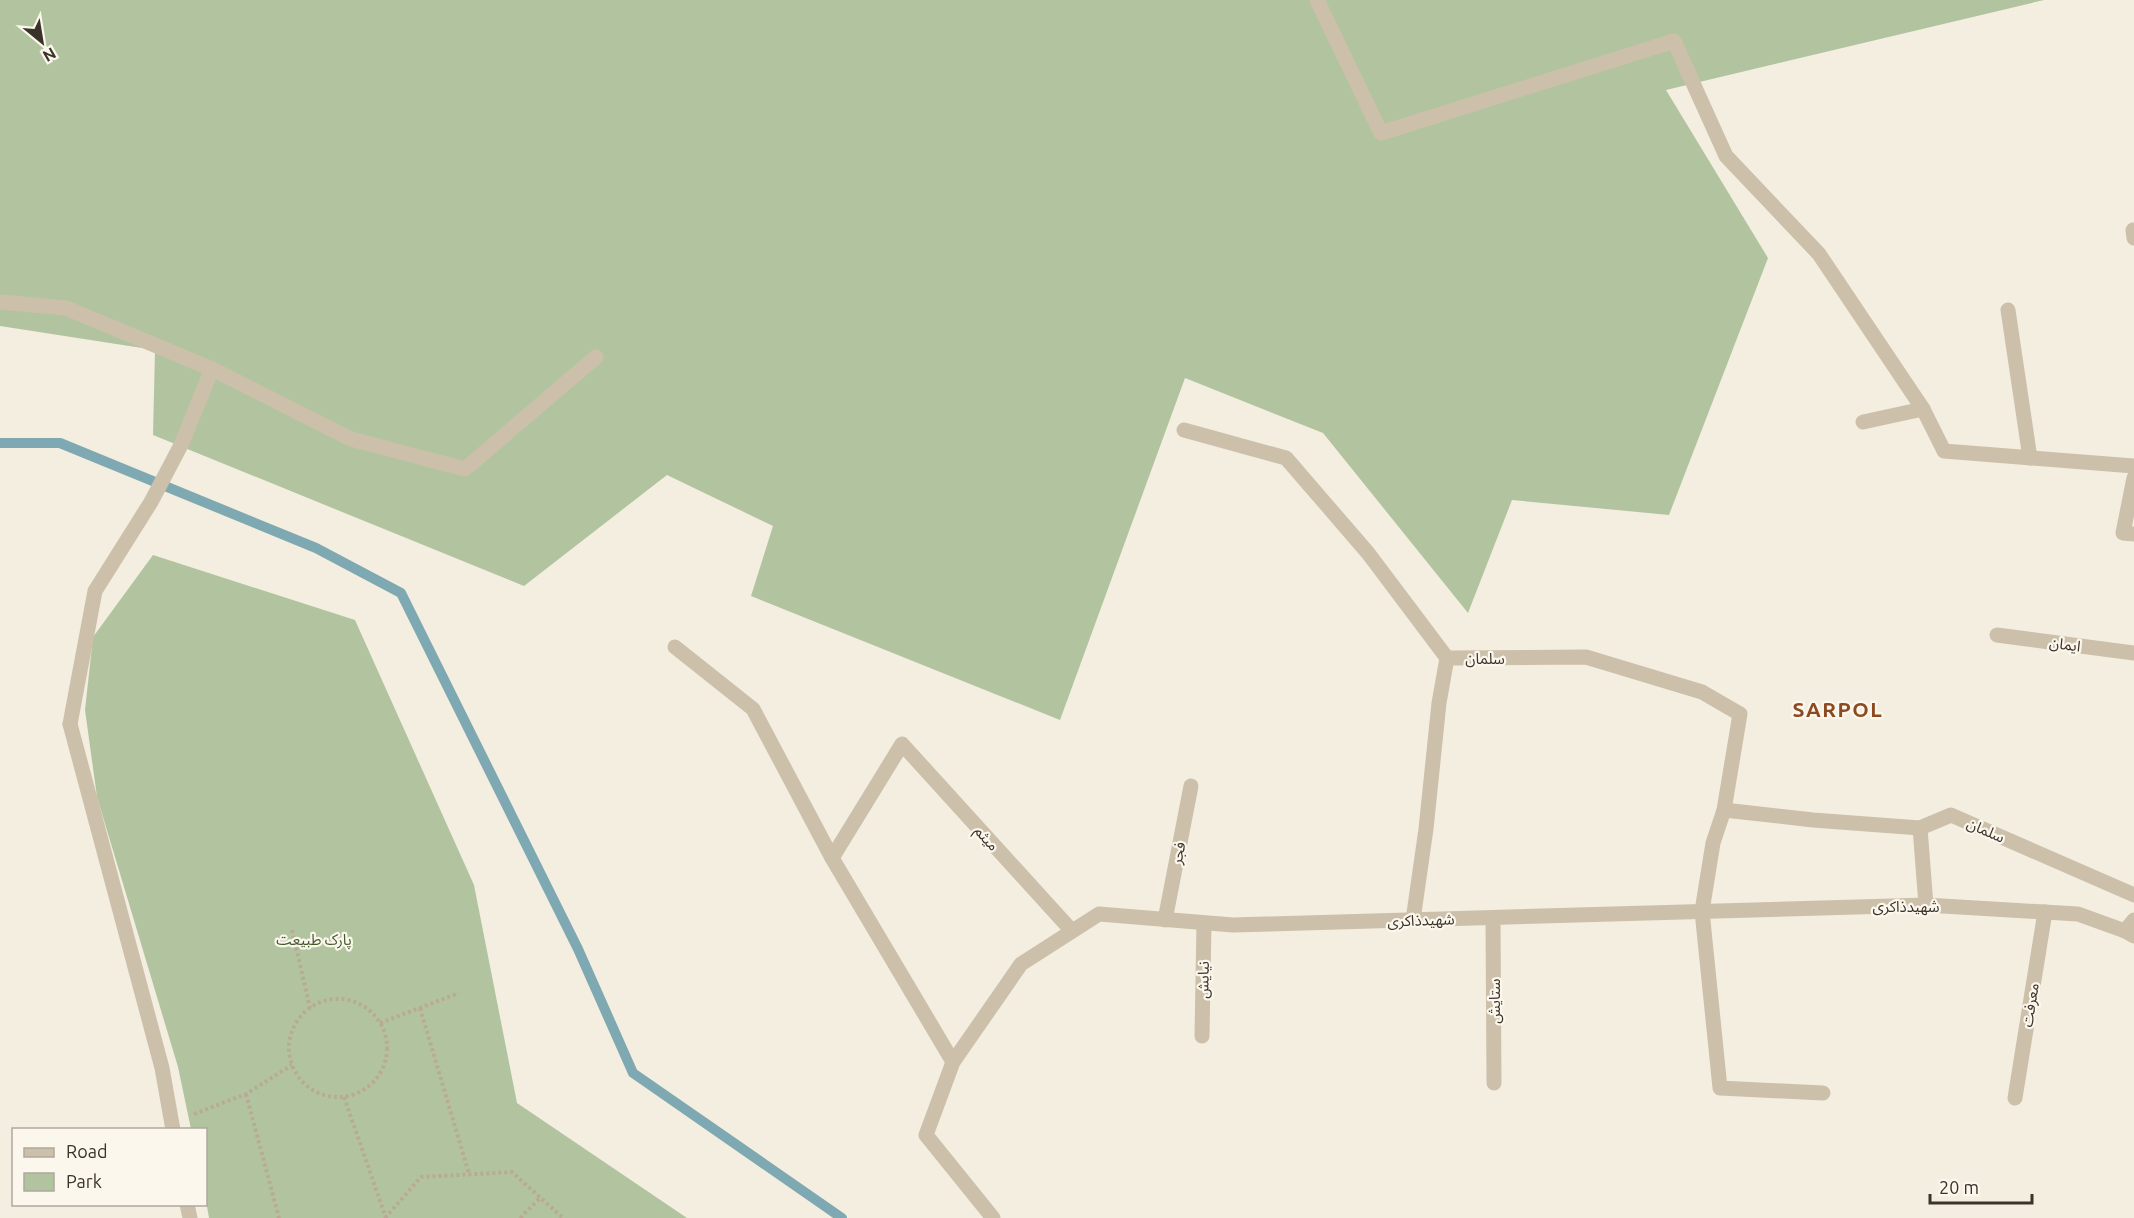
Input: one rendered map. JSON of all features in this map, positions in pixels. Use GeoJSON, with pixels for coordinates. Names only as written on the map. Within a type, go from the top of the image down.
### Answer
{"type":"FeatureCollection","features":[{"type":"Feature","properties":{"kind":"street"},"geometry":{"type":"LineString","coordinates":[[1317,0],[1381,132],[1674,41],[1726,156],[1819,254],[1923,409],[1944,451],[2134,466]]}},
{"type":"Feature","properties":{"kind":"street"},"geometry":{"type":"LineString","coordinates":[[2133,230],[2134,238]]}},
{"type":"Feature","properties":{"kind":"street"},"geometry":{"type":"LineString","coordinates":[[0,302],[66,308],[212,369],[351,439],[465,469],[596,357]]}},
{"type":"Feature","properties":{"kind":"street"},"geometry":{"type":"LineString","coordinates":[[2008,310],[2030,458]]}},
{"type":"Feature","properties":{"kind":"street"},"geometry":{"type":"LineString","coordinates":[[173,1128],[162,1068],[70,724],[94,591],[151,502],[181,446],[212,369]]}},
{"type":"Feature","properties":{"kind":"street"},"geometry":{"type":"LineString","coordinates":[[1863,422],[1923,409]]}},
{"type":"Feature","properties":{"kind":"street","name":"سلمان"},"geometry":{"type":"LineString","coordinates":[[1184,430],[1286,458],[1368,553],[1447,658],[1586,657],[1702,692],[1740,714],[1724,810],[1713,843],[1702,911],[1720,1088],[1824,1092]]}},
{"type":"Feature","properties":{"kind":"street"},"geometry":{"type":"LineString","coordinates":[[2134,477],[2123,533],[2134,534]]}},
{"type":"Feature","properties":{"kind":"street","name":"ایمان"},"geometry":{"type":"LineString","coordinates":[[1997,635],[2134,654]]}},
{"type":"Feature","properties":{"kind":"street"},"geometry":{"type":"LineString","coordinates":[[675,648],[753,709],[832,858],[953,1062]]}},
{"type":"Feature","properties":{"kind":"street"},"geometry":{"type":"LineString","coordinates":[[1413,920],[1426,829],[1439,703],[1447,658]]}},
{"type":"Feature","properties":{"kind":"street","name":"میثم"},"geometry":{"type":"LineString","coordinates":[[832,858],[902,744],[1072,931]]}},
{"type":"Feature","properties":{"kind":"street","name":"فجر"},"geometry":{"type":"LineString","coordinates":[[1165,920],[1191,786]]}},
{"type":"Feature","properties":{"kind":"street","name":"سلمان"},"geometry":{"type":"LineString","coordinates":[[1724,810],[1813,820],[1920,828],[1952,815],[2134,895]]}},
{"type":"Feature","properties":{"kind":"street"},"geometry":{"type":"LineString","coordinates":[[1920,828],[1926,905]]}},
{"type":"Feature","properties":{"kind":"street","name":"شهیدذاکری"},"geometry":{"type":"LineString","coordinates":[[993,1218],[926,1135],[953,1062],[1021,964],[1099,914],[1233,925],[1926,905],[2079,914],[2131,929]]}},
{"type":"Feature","properties":{"kind":"street","name":"معرفت"},"geometry":{"type":"LineString","coordinates":[[2015,1098],[2044,912]]}},
{"type":"Feature","properties":{"kind":"street","name":"ستایش"},"geometry":{"type":"LineString","coordinates":[[1493,918],[1494,1083]]}},
{"type":"Feature","properties":{"kind":"street","name":"نیایش"},"geometry":{"type":"LineString","coordinates":[[1202,1036],[1204,923]]}},
{"type":"Feature","properties":{"kind":"path"},"geometry":{"type":"LineString","coordinates":[[292,930],[310,1008]]}},
{"type":"Feature","properties":{"kind":"path"},"geometry":{"type":"LineString","coordinates":[[380,1023],[459,993]]}},
{"type":"Feature","properties":{"kind":"path"},"geometry":{"type":"LineString","coordinates":[[340,999],[357,1003],[370,1010],[380,1023],[386,1038],[387,1054],[382,1070],[373,1083],[359,1092],[344,1097],[328,1096],[312,1090],[301,1080],[292,1065],[289,1049],[291,1034],[298,1019],[310,1008],[324,1001],[340,999]]}},
{"type":"Feature","properties":{"kind":"path"},"geometry":{"type":"LineString","coordinates":[[420,1008],[470,1174]]}},
{"type":"Feature","properties":{"kind":"path"},"geometry":{"type":"LineString","coordinates":[[189,1116],[246,1094],[292,1065]]}},
{"type":"Feature","properties":{"kind":"path"},"geometry":{"type":"LineString","coordinates":[[246,1094],[279,1218]]}},
{"type":"Feature","properties":{"kind":"path"},"geometry":{"type":"LineString","coordinates":[[344,1097],[386,1218]]}},
{"type":"Feature","properties":{"kind":"path"},"geometry":{"type":"LineString","coordinates":[[386,1218],[421,1177],[512,1172],[563,1218]]}},
{"type":"Feature","properties":{"kind":"path"},"geometry":{"type":"LineString","coordinates":[[520,1218],[541,1197]]}},
{"type":"Feature","properties":{"kind":"green space"},"geometry":{"type":"Polygon","coordinates":[[[0,0],[2044,0],[1666,90],[1768,258],[1669,515],[1512,500],[1468,613],[1323,433],[1185,378],[1060,720],[751,596],[773,526],[667,475],[524,586],[153,435],[155,350],[0,326],[0,0]]]}},
{"type":"Feature","properties":{"kind":"green space","name":"پارک طبیعت"},"geometry":{"type":"Polygon","coordinates":[[[153,555],[355,620],[474,885],[517,1103],[687,1218],[209,1218],[207,1206],[207,1128],[191,1128],[178,1067],[97,797],[85,710],[93,637],[153,555]]]}},
{"type":"Feature","properties":{"kind":"waterway"},"geometry":{"type":"LineString","coordinates":[[0,443],[60,443],[316,548],[401,593],[578,949],[633,1073],[842,1218]]}},
{"type":"Feature","properties":{"kind":"district","name":"SARPOL"},"geometry":{"type":"Point","coordinates":[1838,709]}}]}
